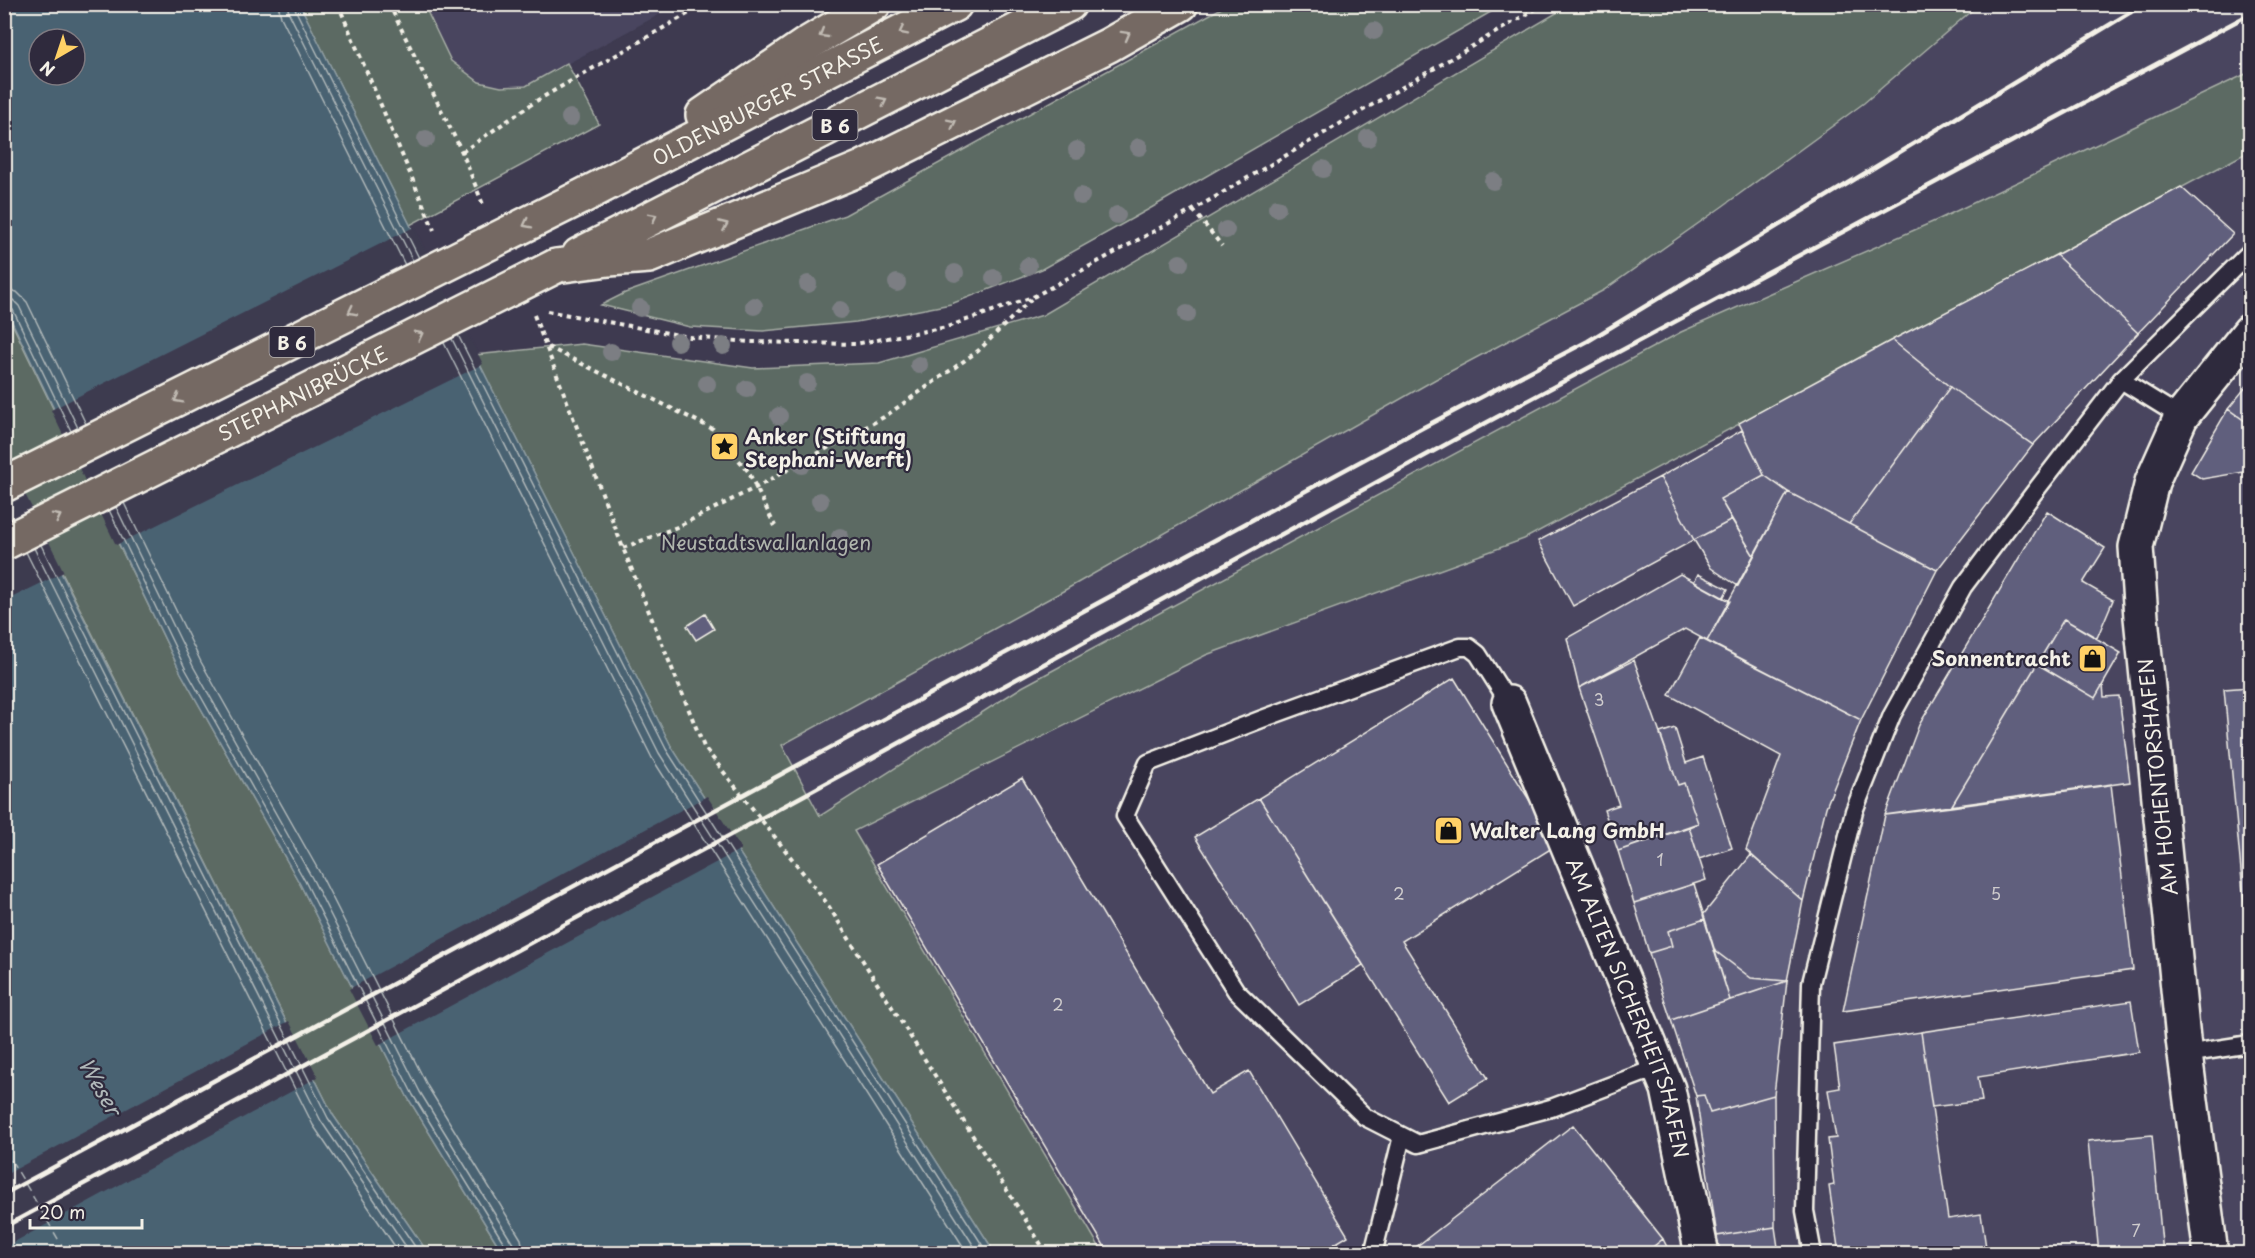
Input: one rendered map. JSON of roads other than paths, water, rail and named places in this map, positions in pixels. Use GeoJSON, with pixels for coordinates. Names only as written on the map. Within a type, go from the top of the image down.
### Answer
{"type":"FeatureCollection","features":[{"type":"Feature","properties":{"kind":"highway"},"geometry":{"type":"LineString","coordinates":[[579,198],[807,44],[874,4]]}},
{"type":"Feature","properties":{"kind":"highway","name":"OLDENBURGER STRASSE"},"geometry":{"type":"LineString","coordinates":[[579,198],[956,4]]}},
{"type":"Feature","properties":{"kind":"highway","name":"B 6"},"geometry":{"type":"LineString","coordinates":[[605,251],[1069,4]]}},
{"type":"Feature","properties":{"kind":"highway"},"geometry":{"type":"LineString","coordinates":[[605,251],[649,256],[862,168],[1108,45],[1181,4]]}},
{"type":"Feature","properties":{"kind":"highway","name":"B 6"},"geometry":{"type":"LineString","coordinates":[[4,485],[579,198]]}},
{"type":"Feature","properties":{"kind":"highway","name":"STEPHANIBRÜCKE"},"geometry":{"type":"LineString","coordinates":[[4,543],[556,266],[605,251]]}},
{"type":"Feature","properties":{"kind":"street","name":"AM HOHENTORSHAFEN"},"geometry":{"type":"LineString","coordinates":[[2211,1254],[2185,1054],[2136,547],[2152,482],[2181,417],[2250,332]]}},
{"type":"Feature","properties":{"kind":"street","name":"AM ALTEN SICHERHEITSHAFEN"},"geometry":{"type":"LineString","coordinates":[[1509,703],[1668,1089],[1702,1254]]}},
{"type":"Feature","properties":{"kind":"lane"},"geometry":{"type":"LineString","coordinates":[[1813,1254],[1804,1211],[1811,983],[1854,811],[1892,715],[1963,586],[2121,380],[2250,252]]}},
{"type":"Feature","properties":{"kind":"lane"},"geometry":{"type":"LineString","coordinates":[[2121,380],[2181,417]]}},
{"type":"Feature","properties":{"kind":"lane"},"geometry":{"type":"LineString","coordinates":[[1509,703],[1478,654],[1469,647],[1460,647],[1148,763],[1125,816],[1236,992],[1365,1117],[1418,1144],[1551,1108],[1659,1067]]}},
{"type":"Feature","properties":{"kind":"lane"},"geometry":{"type":"LineString","coordinates":[[2185,1054],[2250,1044]]}},
{"type":"Feature","properties":{"kind":"lane"},"geometry":{"type":"LineString","coordinates":[[1373,1254],[1402,1136]]}},
{"type":"Feature","properties":{"kind":"water"},"geometry":{"type":"Polygon","coordinates":[[[5,5],[300,5],[671,746],[995,1253],[503,1253],[408,1098],[300,884],[181,673],[5,307],[5,5]]]}},
{"type":"Feature","properties":{"kind":"water","name":"Weser"},"geometry":{"type":"Polygon","coordinates":[[[4,459],[333,1115],[428,1253],[5,1253],[4,459]]]}},
{"type":"Feature","properties":{"kind":"railway"},"geometry":{"type":"LineString","coordinates":[[4,1194],[1424,427],[1588,341],[2144,4]]}},
{"type":"Feature","properties":{"kind":"railway"},"geometry":{"type":"LineString","coordinates":[[4,1227],[808,793],[1454,440],[2250,14]]}},
{"type":"Feature","properties":{"kind":"place","name":"Anker (Stiftung Stephani-Werft)"},"geometry":{"type":"Point","coordinates":[724,447]}},
{"type":"Feature","properties":{"kind":"place","name":"Sonnentracht"},"geometry":{"type":"Point","coordinates":[2092,658]}},
{"type":"Feature","properties":{"kind":"place","name":"Walter Lang GmbH"},"geometry":{"type":"Point","coordinates":[1449,830]}},
{"type":"Feature","properties":{"kind":"park label","name":"Neustadtswallanlagen"},"geometry":{"type":"Point","coordinates":[766,542]}}]}
